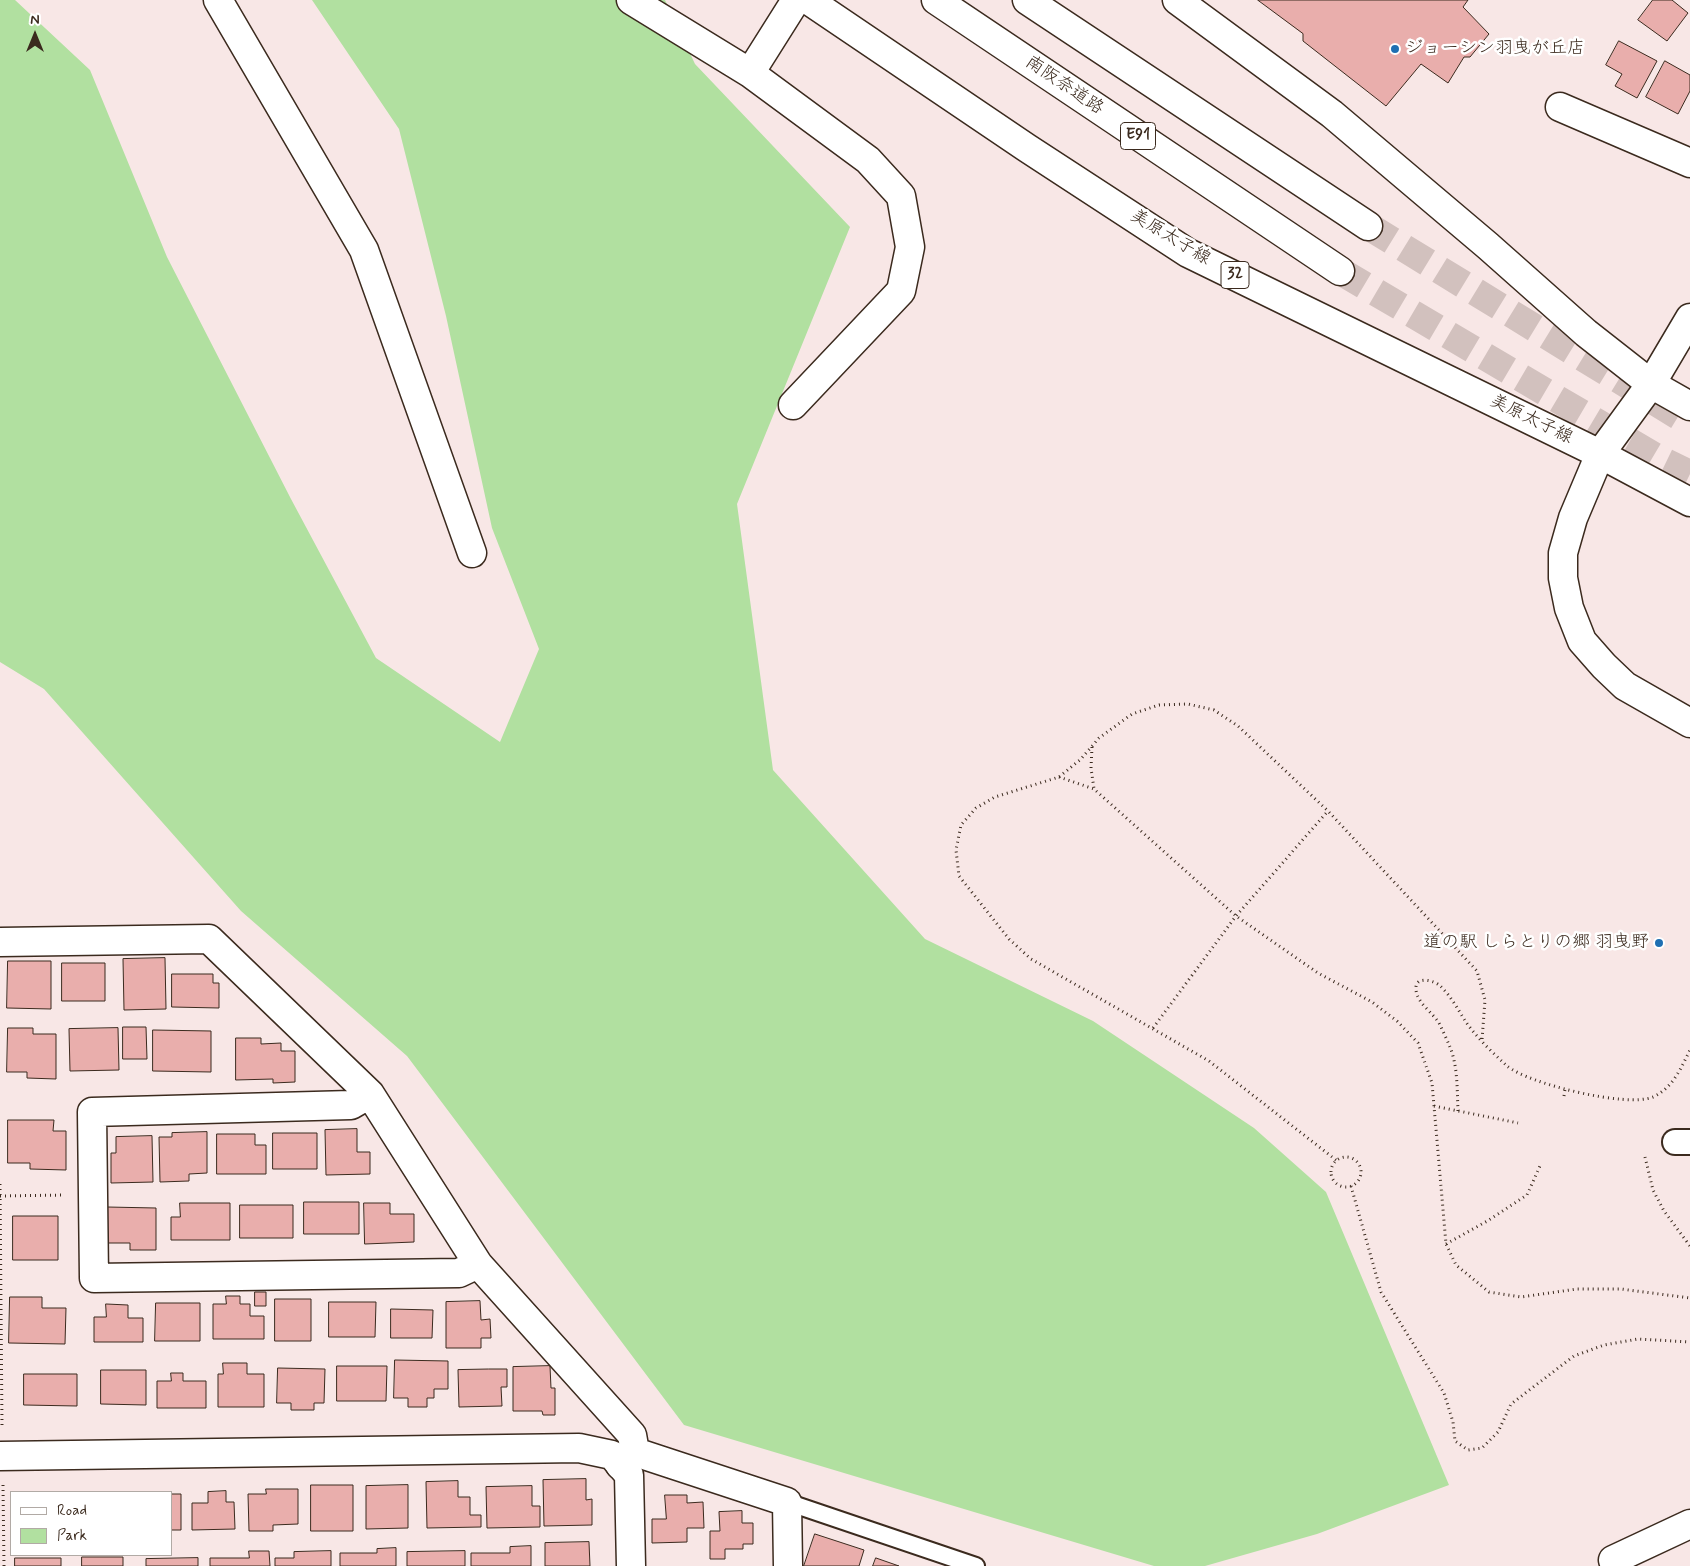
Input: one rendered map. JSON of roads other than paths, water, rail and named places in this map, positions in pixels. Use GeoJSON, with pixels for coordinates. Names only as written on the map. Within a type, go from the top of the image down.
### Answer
{"type":"FeatureCollection","features":[{"type":"Feature","properties":{"kind":"main road"},"geometry":{"type":"LineString","coordinates":[[218,0],[364,250],[472,553]]}},
{"type":"Feature","properties":{"kind":"main road"},"geometry":{"type":"LineString","coordinates":[[631,0],[750,73],[868,160],[901,196],[910,248],[901,291],[793,405]]}},
{"type":"Feature","properties":{"kind":"main road"},"geometry":{"type":"LineString","coordinates":[[750,73],[796,0]]}},
{"type":"Feature","properties":{"kind":"main road","name":"美原太子線"},"geometry":{"type":"LineString","coordinates":[[808,0],[1188,253],[1600,454],[1690,502]]}},
{"type":"Feature","properties":{"kind":"main road","name":"南阪奈道路"},"geometry":{"type":"LineString","coordinates":[[936,0],[1340,272]]}},
{"type":"Feature","properties":{"kind":"main road"},"geometry":{"type":"LineString","coordinates":[[1027,0],[1368,226]]}},
{"type":"Feature","properties":{"kind":"main road"},"geometry":{"type":"LineString","coordinates":[[1177,0],[1332,114],[1488,246],[1586,333],[1651,384],[1690,406]]}},
{"type":"Feature","properties":{"kind":"main road"},"geometry":{"type":"LineString","coordinates":[[1560,107],[1687,154]]}},
{"type":"Feature","properties":{"kind":"main road"},"geometry":{"type":"LineString","coordinates":[[1690,318],[1651,384],[1600,454],[1573,518],[1563,553],[1563,578],[1569,608],[1582,641],[1625,686],[1690,724]]}},
{"type":"Feature","properties":{"kind":"main road"},"geometry":{"type":"LineString","coordinates":[[0,942],[209,939],[370,1094],[478,1264],[632,1435],[628,1458],[631,1566]]}},
{"type":"Feature","properties":{"kind":"main road"},"geometry":{"type":"LineString","coordinates":[[370,1094],[351,1105],[92,1112],[94,1278],[459,1274],[478,1264]]}},
{"type":"Feature","properties":{"kind":"main road"},"geometry":{"type":"LineString","coordinates":[[1,1456],[578,1448],[628,1458],[788,1502],[788,1566]]}},
{"type":"Feature","properties":{"kind":"main road"},"geometry":{"type":"LineString","coordinates":[[1615,1566],[1613,1560],[1690,1524]]}},
{"type":"Feature","properties":{"kind":"lane"},"geometry":{"type":"LineString","coordinates":[[788,1502],[976,1566]]}},
{"type":"Feature","properties":{"kind":"tunnel"},"geometry":{"type":"LineString","coordinates":[[1368,226],[1690,423]]}},
{"type":"Feature","properties":{"kind":"tunnel"},"geometry":{"type":"LineString","coordinates":[[1340,271],[1659,459],[1690,474]]}},
{"type":"Feature","properties":{"kind":"place","name":"ジョーシン羽曳が丘店"},"geometry":{"type":"Point","coordinates":[1395,49]}},
{"type":"Feature","properties":{"kind":"place","name":"道の駅 しらとりの郷 羽曳野"},"geometry":{"type":"Point","coordinates":[1659,943]}}]}
